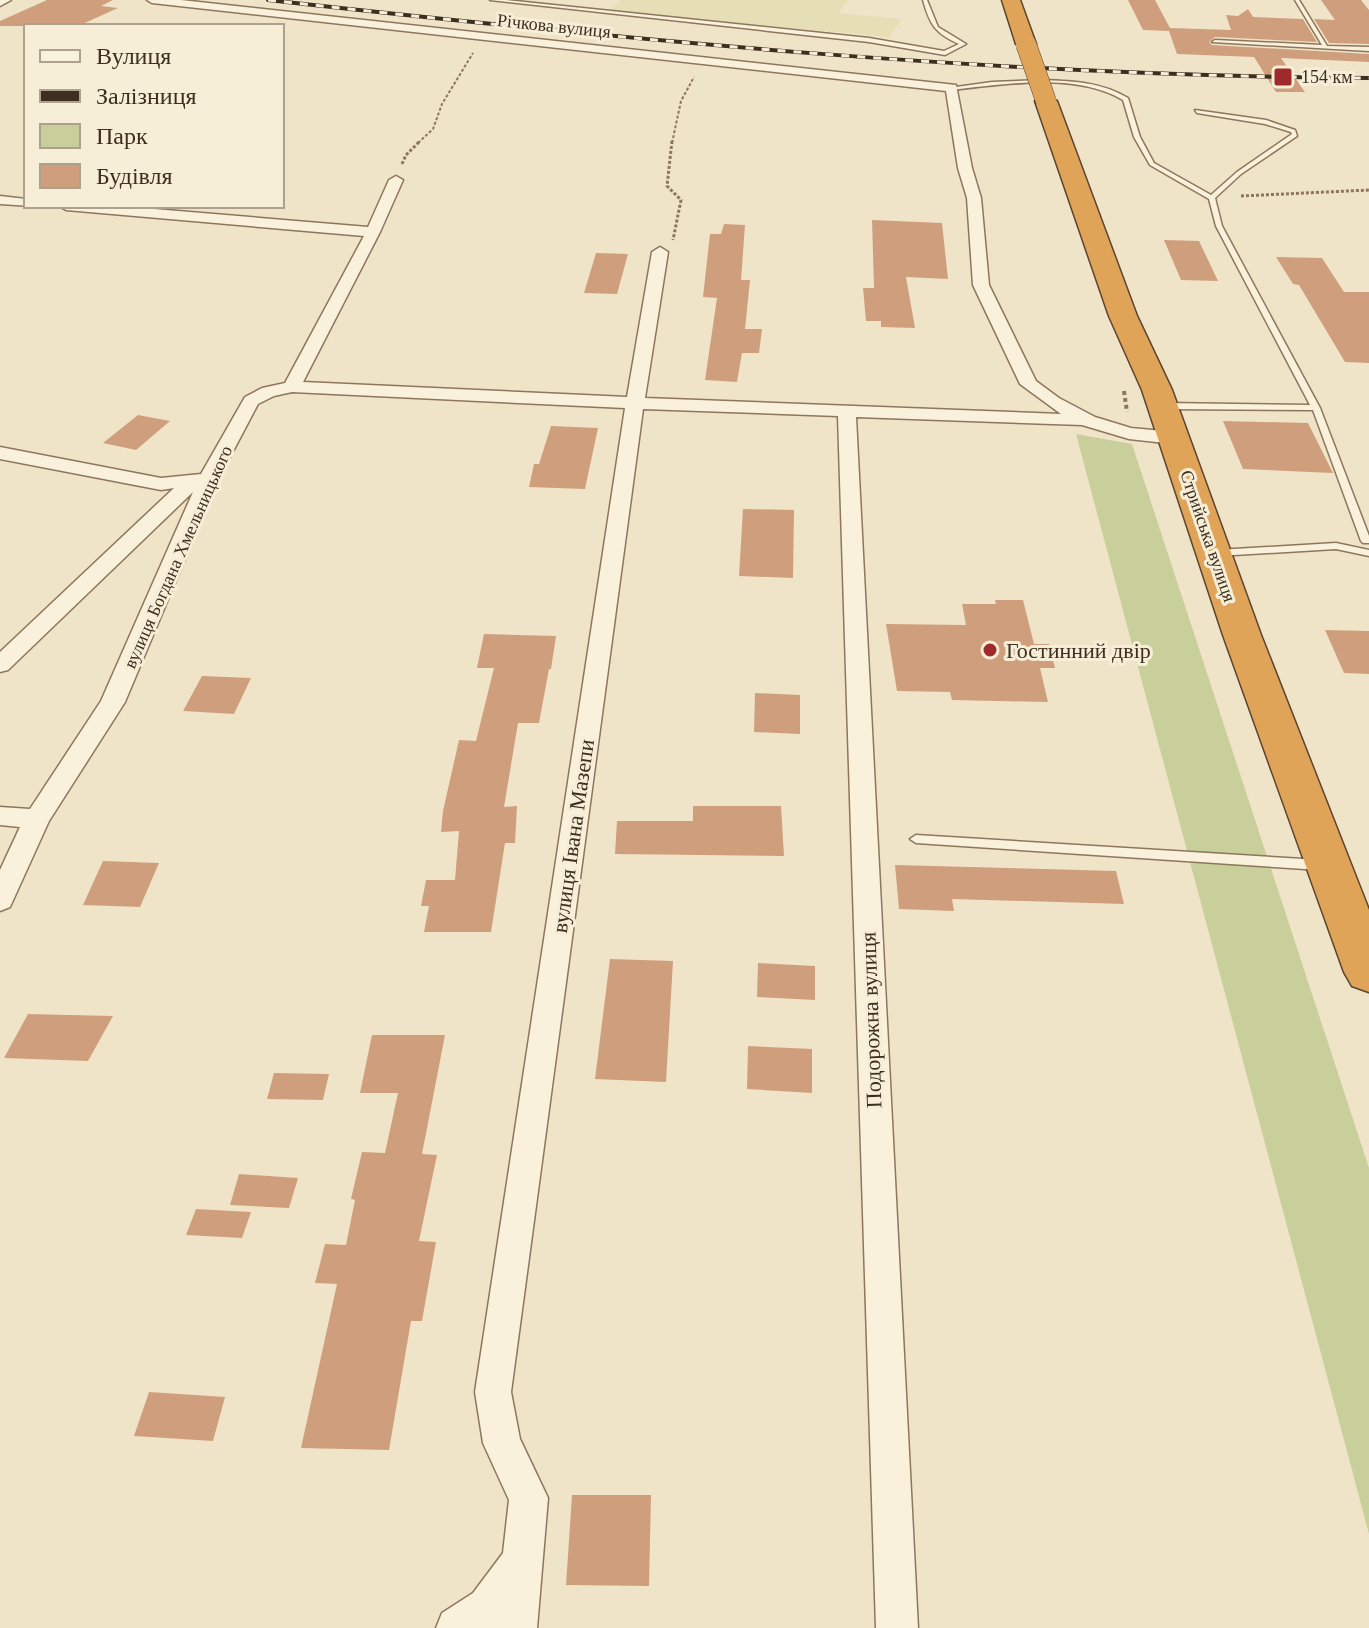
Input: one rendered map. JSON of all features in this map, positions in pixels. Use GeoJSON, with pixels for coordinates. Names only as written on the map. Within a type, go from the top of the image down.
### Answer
{"type":"FeatureCollection","features":[{"type":"Feature","properties":{"kind":"highway","name":"Стрийська вулиця"},"geometry":{"type":"LineString","coordinates":[[1011,0],[1123,316],[1162,406],[1369,972]]}},
{"type":"Feature","properties":{"kind":"street"},"geometry":{"type":"LineString","coordinates":[[0,3],[6,0]]}},
{"type":"Feature","properties":{"kind":"street","name":"Річкова вулиця"},"geometry":{"type":"LineString","coordinates":[[152,0],[952,88]]}},
{"type":"Feature","properties":{"kind":"street"},"geometry":{"type":"LineString","coordinates":[[952,88],[965,168],[974,198],[981,285],[1007,346],[1029,384],[1053,402],[1088,421],[1129,433],[1174,438]]}},
{"type":"Feature","properties":{"kind":"street"},"geometry":{"type":"LineString","coordinates":[[396,180],[373,232],[292,387],[1088,421]]}},
{"type":"Feature","properties":{"kind":"street"},"geometry":{"type":"LineString","coordinates":[[0,200],[24,203]]}},
{"type":"Feature","properties":{"kind":"street"},"geometry":{"type":"LineString","coordinates":[[90,208],[373,232]]}},
{"type":"Feature","properties":{"kind":"street","name":"вулиця Івана Мазепи"},"geometry":{"type":"LineString","coordinates":[[516,1628],[529,1498],[502,1443],[493,1392],[635,403],[660,252]]}},
{"type":"Feature","properties":{"kind":"street","name":"вулиця Богдана Хмельницького"},"geometry":{"type":"LineString","coordinates":[[0,900],[37,819],[113,702],[202,479],[251,401],[268,392],[292,387]]}},
{"type":"Feature","properties":{"kind":"street","name":"Подорожна вулиця"},"geometry":{"type":"LineString","coordinates":[[847,411],[897,1628]]}},
{"type":"Feature","properties":{"kind":"street"},"geometry":{"type":"LineString","coordinates":[[0,453],[145,482],[161,484],[202,479]]}},
{"type":"Feature","properties":{"kind":"street"},"geometry":{"type":"LineString","coordinates":[[0,665],[202,479]]}},
{"type":"Feature","properties":{"kind":"street"},"geometry":{"type":"LineString","coordinates":[[0,816],[37,819]]}},
{"type":"Feature","properties":{"kind":"street"},"geometry":{"type":"LineString","coordinates":[[457,1628],[488,1608],[525,1557]]}},
{"type":"Feature","properties":{"kind":"lane"},"geometry":{"type":"LineString","coordinates":[[492,0],[869,40],[945,53],[963,44],[939,34],[931,23],[925,0]]}},
{"type":"Feature","properties":{"kind":"lane"},"geometry":{"type":"LineString","coordinates":[[1297,0],[1325,46]]}},
{"type":"Feature","properties":{"kind":"lane"},"geometry":{"type":"LineString","coordinates":[[1215,42],[1369,49]]}},
{"type":"Feature","properties":{"kind":"lane"},"geometry":{"type":"LineString","coordinates":[[952,88],[1013,81],[1067,83],[1114,91],[1126,99],[1137,137],[1152,164],[1212,198],[1219,226],[1316,408],[1368,541],[1336,546],[1214,553]]}},
{"type":"Feature","properties":{"kind":"lane"},"geometry":{"type":"LineString","coordinates":[[1197,111],[1277,125],[1295,135],[1255,160],[1212,198]]}},
{"type":"Feature","properties":{"kind":"lane"},"geometry":{"type":"LineString","coordinates":[[1162,406],[1316,408]]}},
{"type":"Feature","properties":{"kind":"lane"},"geometry":{"type":"LineString","coordinates":[[1336,546],[1369,553]]}},
{"type":"Feature","properties":{"kind":"lane"},"geometry":{"type":"LineString","coordinates":[[916,839],[1329,866]]}},
{"type":"Feature","properties":{"kind":"path"},"geometry":{"type":"LineString","coordinates":[[396,180],[406,155],[433,129],[442,104],[467,59],[477,48],[496,38]]}},
{"type":"Feature","properties":{"kind":"path"},"geometry":{"type":"LineString","coordinates":[[660,252],[671,248],[681,200],[667,186],[681,94],[707,61]]}},
{"type":"Feature","properties":{"kind":"path"},"geometry":{"type":"LineString","coordinates":[[1212,198],[1369,190]]}},
{"type":"Feature","properties":{"kind":"shaded area"},"geometry":{"type":"Polygon","coordinates":[[[621,0],[848,0],[838,13],[902,19],[889,37],[609,11],[621,0]]]}},
{"type":"Feature","properties":{"kind":"green space"},"geometry":{"type":"Polygon","coordinates":[[[1076,434],[1132,444],[1369,1168],[1369,1534],[1076,434]]]}},
{"type":"Feature","properties":{"kind":"building"},"geometry":{"type":"Polygon","coordinates":[[[47,0],[113,0],[101,6],[118,8],[82,24],[0,26],[0,21],[47,0]]]}},
{"type":"Feature","properties":{"kind":"building"},"geometry":{"type":"Polygon","coordinates":[[[1128,0],[1155,0],[1170,28],[1231,30],[1226,15],[1238,16],[1248,9],[1253,17],[1303,19],[1317,42],[1215,37],[1209,42],[1212,45],[1369,54],[1369,62],[1281,58],[1305,92],[1276,92],[1254,57],[1177,54],[1169,31],[1143,30],[1128,0]]]}},
{"type":"Feature","properties":{"kind":"building"},"geometry":{"type":"Polygon","coordinates":[[[1321,0],[1361,0],[1369,10],[1369,44],[1329,43],[1314,19],[1335,20],[1321,0]]]}},
{"type":"Feature","properties":{"kind":"building"},"geometry":{"type":"Polygon","coordinates":[[[872,220],[942,223],[948,279],[906,277],[915,328],[881,327],[881,321],[866,321],[863,288],[874,288],[872,220]]]}},
{"type":"Feature","properties":{"kind":"building"},"geometry":{"type":"Polygon","coordinates":[[[724,224],[745,225],[741,280],[750,280],[745,329],[762,329],[759,353],[742,353],[737,382],[705,380],[717,298],[703,297],[710,234],[721,234],[724,224]]]}},
{"type":"Feature","properties":{"kind":"building"},"geometry":{"type":"Polygon","coordinates":[[[1164,240],[1199,241],[1218,281],[1181,280],[1164,240]]]}},
{"type":"Feature","properties":{"kind":"building"},"geometry":{"type":"Polygon","coordinates":[[[596,253],[628,254],[617,294],[584,293],[596,253]]]}},
{"type":"Feature","properties":{"kind":"building"},"geometry":{"type":"Polygon","coordinates":[[[1276,257],[1322,258],[1344,292],[1369,292],[1369,363],[1345,362],[1299,285],[1293,284],[1276,257]]]}},
{"type":"Feature","properties":{"kind":"building"},"geometry":{"type":"Polygon","coordinates":[[[138,415],[170,421],[136,450],[103,443],[138,415]]]}},
{"type":"Feature","properties":{"kind":"building"},"geometry":{"type":"Polygon","coordinates":[[[1223,421],[1308,423],[1333,473],[1243,469],[1223,421]]]}},
{"type":"Feature","properties":{"kind":"building"},"geometry":{"type":"Polygon","coordinates":[[[551,426],[598,428],[585,489],[529,487],[534,464],[539,464],[551,426]]]}},
{"type":"Feature","properties":{"kind":"building"},"geometry":{"type":"Polygon","coordinates":[[[743,509],[794,510],[793,578],[739,576],[743,509]]]}},
{"type":"Feature","properties":{"kind":"building","name":"Гостинний двір"},"geometry":{"type":"Polygon","coordinates":[[[995,600],[1023,600],[1034,644],[1049,644],[1055,668],[1040,668],[1048,702],[952,700],[950,692],[897,691],[886,624],[966,625],[962,604],[996,604],[995,600]]]}},
{"type":"Feature","properties":{"kind":"building"},"geometry":{"type":"Polygon","coordinates":[[[1325,630],[1369,631],[1369,674],[1344,673],[1325,630]]]}},
{"type":"Feature","properties":{"kind":"building"},"geometry":{"type":"Polygon","coordinates":[[[484,634],[556,636],[551,669],[539,723],[518,723],[504,807],[517,806],[515,843],[505,843],[491,932],[424,932],[429,906],[421,906],[426,880],[455,880],[459,831],[441,832],[443,811],[459,740],[476,741],[494,668],[477,668],[484,634]]]}},
{"type":"Feature","properties":{"kind":"building"},"geometry":{"type":"Polygon","coordinates":[[[202,676],[251,678],[234,714],[183,711],[202,676]]]}},
{"type":"Feature","properties":{"kind":"building"},"geometry":{"type":"Polygon","coordinates":[[[755,693],[800,695],[800,734],[754,732],[755,693]]]}},
{"type":"Feature","properties":{"kind":"building"},"geometry":{"type":"Polygon","coordinates":[[[693,806],[781,806],[784,856],[615,854],[617,821],[693,821],[693,806]]]}},
{"type":"Feature","properties":{"kind":"building"},"geometry":{"type":"Polygon","coordinates":[[[103,861],[159,863],[140,907],[83,905],[103,861]]]}},
{"type":"Feature","properties":{"kind":"building"},"geometry":{"type":"Polygon","coordinates":[[[895,865],[1116,871],[1124,904],[952,899],[954,911],[899,909],[895,865]]]}},
{"type":"Feature","properties":{"kind":"building"},"geometry":{"type":"Polygon","coordinates":[[[610,959],[673,961],[666,1082],[595,1079],[610,959]]]}},
{"type":"Feature","properties":{"kind":"building"},"geometry":{"type":"Polygon","coordinates":[[[758,963],[815,966],[815,1000],[757,997],[758,963]]]}},
{"type":"Feature","properties":{"kind":"building"},"geometry":{"type":"Polygon","coordinates":[[[28,1014],[113,1016],[88,1061],[4,1058],[28,1014]]]}},
{"type":"Feature","properties":{"kind":"building"},"geometry":{"type":"Polygon","coordinates":[[[372,1035],[445,1035],[422,1154],[437,1155],[419,1241],[436,1242],[422,1321],[411,1321],[389,1450],[301,1448],[337,1284],[315,1283],[325,1244],[346,1245],[355,1200],[351,1199],[362,1152],[385,1153],[398,1093],[360,1093],[372,1035]]]}},
{"type":"Feature","properties":{"kind":"building"},"geometry":{"type":"Polygon","coordinates":[[[748,1046],[812,1049],[812,1093],[747,1089],[748,1046]]]}},
{"type":"Feature","properties":{"kind":"building"},"geometry":{"type":"Polygon","coordinates":[[[274,1073],[329,1074],[323,1100],[267,1099],[274,1073]]]}},
{"type":"Feature","properties":{"kind":"building"},"geometry":{"type":"Polygon","coordinates":[[[239,1174],[298,1178],[289,1208],[230,1205],[239,1174]]]}},
{"type":"Feature","properties":{"kind":"building"},"geometry":{"type":"Polygon","coordinates":[[[196,1209],[251,1212],[242,1238],[186,1235],[196,1209]]]}},
{"type":"Feature","properties":{"kind":"building"},"geometry":{"type":"Polygon","coordinates":[[[149,1392],[225,1397],[213,1441],[134,1436],[149,1392]]]}},
{"type":"Feature","properties":{"kind":"building"},"geometry":{"type":"Polygon","coordinates":[[[572,1495],[651,1495],[649,1586],[566,1585],[572,1495]]]}},
{"type":"Feature","properties":{"kind":"railway"},"geometry":{"type":"LineString","coordinates":[[268,0],[818,54],[1093,71],[1369,78]]}},
{"type":"Feature","properties":{"kind":"place","name":"154 км"},"geometry":{"type":"Point","coordinates":[1283,77]}},
{"type":"Feature","properties":{"kind":"place","name":"Гостинний двір"},"geometry":{"type":"Point","coordinates":[990,650]}}]}
